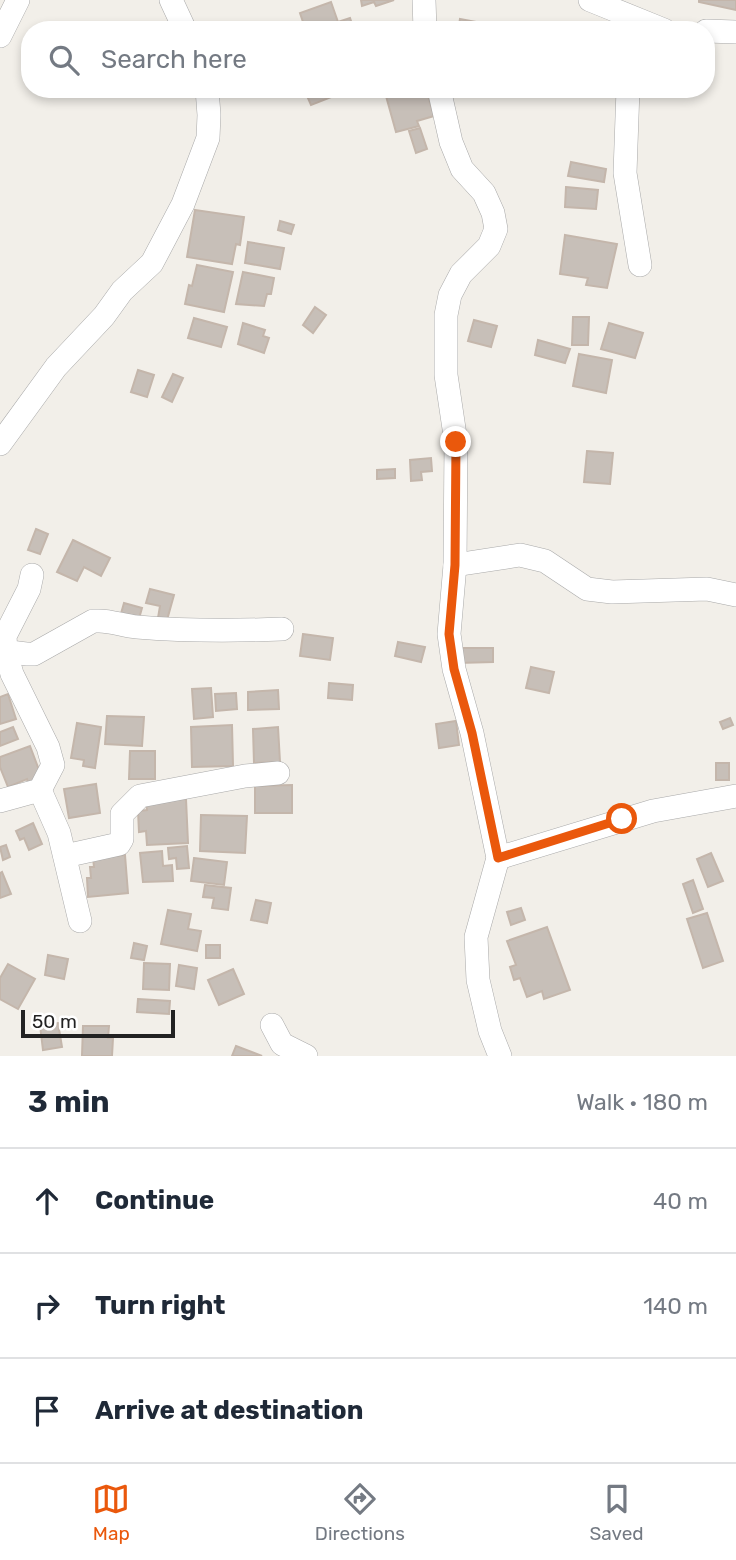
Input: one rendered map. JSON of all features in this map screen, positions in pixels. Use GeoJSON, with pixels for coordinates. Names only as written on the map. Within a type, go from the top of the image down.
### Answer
{"type":"FeatureCollection","features":[{"type":"Feature","properties":{"kind":"street"},"geometry":{"type":"LineString","coordinates":[[0,36],[18,0]]}},
{"type":"Feature","properties":{"kind":"street"},"geometry":{"type":"LineString","coordinates":[[171,0],[181,21]]}},
{"type":"Feature","properties":{"kind":"street"},"geometry":{"type":"LineString","coordinates":[[424,0],[425,21]]}},
{"type":"Feature","properties":{"kind":"street"},"geometry":{"type":"LineString","coordinates":[[590,0],[624,21]]}},
{"type":"Feature","properties":{"kind":"street"},"geometry":{"type":"LineString","coordinates":[[715,31],[736,32]]}},
{"type":"Feature","properties":{"kind":"street"},"geometry":{"type":"LineString","coordinates":[[0,444],[56,367],[104,316],[122,291],[152,263],[183,204],[208,138],[208,98]]}},
{"type":"Feature","properties":{"kind":"street"},"geometry":{"type":"LineString","coordinates":[[441,98],[454,151],[462,169],[484,193],[496,229],[489,246],[461,274],[450,295],[446,315],[446,374],[456,442],[455,565],[449,634],[454,669],[472,733],[498,858],[476,937],[478,980],[490,1031],[500,1056]]}},
{"type":"Feature","properties":{"kind":"street"},"geometry":{"type":"LineString","coordinates":[[628,98],[625,173],[640,265]]}},
{"type":"Feature","properties":{"kind":"street"},"geometry":{"type":"LineString","coordinates":[[455,565],[520,555],[545,561],[587,589],[612,592],[707,589],[736,595]]}},
{"type":"Feature","properties":{"kind":"street"},"geometry":{"type":"LineString","coordinates":[[0,801],[40,790],[53,765],[48,747],[12,674],[6,653],[5,636],[29,589],[32,575]]}},
{"type":"Feature","properties":{"kind":"street"},"geometry":{"type":"LineString","coordinates":[[6,653],[19,651],[26,655],[34,654],[93,621],[183,630],[282,629]]}},
{"type":"Feature","properties":{"kind":"street"},"geometry":{"type":"LineString","coordinates":[[65,856],[119,844],[122,839],[122,814],[140,796],[278,772]]}},
{"type":"Feature","properties":{"kind":"street"},"geometry":{"type":"LineString","coordinates":[[40,790],[59,833],[80,920]]}},
{"type":"Feature","properties":{"kind":"street"},"geometry":{"type":"LineString","coordinates":[[498,858],[653,811],[736,796]]}},
{"type":"Feature","properties":{"kind":"street"},"geometry":{"type":"LineString","coordinates":[[272,1025],[282,1044],[306,1056]]}},
{"type":"Feature","properties":{"kind":"building"},"geometry":{"type":"Polygon","coordinates":[[[361,0],[394,0],[376,6],[374,2],[362,6],[361,0]]]}},
{"type":"Feature","properties":{"kind":"building"},"geometry":{"type":"Polygon","coordinates":[[[736,0],[736,10],[699,2],[736,0]]]}},
{"type":"Feature","properties":{"kind":"building"},"geometry":{"type":"Polygon","coordinates":[[[331,2],[338,21],[303,21],[300,13],[331,2]]]}},
{"type":"Feature","properties":{"kind":"building"},"geometry":{"type":"Polygon","coordinates":[[[308,98],[329,98],[311,105],[308,98]]]}},
{"type":"Feature","properties":{"kind":"building"},"geometry":{"type":"Polygon","coordinates":[[[387,98],[429,98],[434,116],[417,121],[419,126],[396,132],[387,98]]]}},
{"type":"Feature","properties":{"kind":"building"},"geometry":{"type":"Polygon","coordinates":[[[420,128],[427,149],[416,153],[409,131],[420,128]]]}},
{"type":"Feature","properties":{"kind":"building"},"geometry":{"type":"Polygon","coordinates":[[[571,162],[606,169],[604,182],[568,176],[571,162]]]}},
{"type":"Feature","properties":{"kind":"building"},"geometry":{"type":"Polygon","coordinates":[[[566,187],[598,190],[596,209],[565,207],[566,187]]]}},
{"type":"Feature","properties":{"kind":"building"},"geometry":{"type":"Polygon","coordinates":[[[195,210],[244,217],[240,245],[236,244],[232,264],[187,257],[195,210]]]}},
{"type":"Feature","properties":{"kind":"building"},"geometry":{"type":"Polygon","coordinates":[[[280,221],[294,225],[291,234],[278,230],[280,221]]]}},
{"type":"Feature","properties":{"kind":"building"},"geometry":{"type":"Polygon","coordinates":[[[565,235],[617,244],[607,288],[586,285],[588,278],[560,274],[565,235]]]}},
{"type":"Feature","properties":{"kind":"building"},"geometry":{"type":"Polygon","coordinates":[[[248,242],[284,248],[280,269],[245,263],[248,242]]]}},
{"type":"Feature","properties":{"kind":"building"},"geometry":{"type":"Polygon","coordinates":[[[197,265],[233,272],[224,312],[185,304],[197,265]]]}},
{"type":"Feature","properties":{"kind":"building"},"geometry":{"type":"Polygon","coordinates":[[[243,272],[274,278],[271,294],[267,294],[264,306],[236,304],[243,272]]]}},
{"type":"Feature","properties":{"kind":"building"},"geometry":{"type":"Polygon","coordinates":[[[315,307],[326,315],[313,333],[303,325],[315,307]]]}},
{"type":"Feature","properties":{"kind":"building"},"geometry":{"type":"Polygon","coordinates":[[[573,317],[589,317],[588,345],[572,345],[573,317]]]}},
{"type":"Feature","properties":{"kind":"building"},"geometry":{"type":"Polygon","coordinates":[[[194,318],[227,327],[221,347],[188,338],[194,318]]]}},
{"type":"Feature","properties":{"kind":"building"},"geometry":{"type":"Polygon","coordinates":[[[474,320],[497,326],[491,347],[468,341],[474,320]]]}},
{"type":"Feature","properties":{"kind":"building"},"geometry":{"type":"Polygon","coordinates":[[[243,323],[265,330],[263,336],[269,338],[264,353],[238,344],[243,323]]]}},
{"type":"Feature","properties":{"kind":"building"},"geometry":{"type":"Polygon","coordinates":[[[609,323],[643,333],[635,358],[601,349],[609,323]]]}},
{"type":"Feature","properties":{"kind":"building"},"geometry":{"type":"Polygon","coordinates":[[[538,340],[570,349],[565,363],[535,355],[538,340]]]}},
{"type":"Feature","properties":{"kind":"building"},"geometry":{"type":"Polygon","coordinates":[[[579,354],[612,360],[606,393],[573,386],[579,354]]]}},
{"type":"Feature","properties":{"kind":"building"},"geometry":{"type":"Polygon","coordinates":[[[138,370],[154,375],[147,397],[131,392],[138,370]]]}},
{"type":"Feature","properties":{"kind":"building"},"geometry":{"type":"Polygon","coordinates":[[[173,374],[183,378],[172,402],[162,397],[173,374]]]}},
{"type":"Feature","properties":{"kind":"building"},"geometry":{"type":"Polygon","coordinates":[[[587,451],[613,453],[610,484],[584,482],[587,451]]]}},
{"type":"Feature","properties":{"kind":"building"},"geometry":{"type":"Polygon","coordinates":[[[431,458],[432,471],[421,472],[422,480],[411,481],[410,460],[431,458]]]}},
{"type":"Feature","properties":{"kind":"building"},"geometry":{"type":"Polygon","coordinates":[[[395,469],[395,478],[377,479],[377,470],[395,469]]]}},
{"type":"Feature","properties":{"kind":"building"},"geometry":{"type":"Polygon","coordinates":[[[36,529],[48,534],[40,554],[28,550],[36,529]]]}},
{"type":"Feature","properties":{"kind":"building"},"geometry":{"type":"Polygon","coordinates":[[[73,540],[110,558],[101,576],[84,567],[77,581],[57,572],[73,540]]]}},
{"type":"Feature","properties":{"kind":"building"},"geometry":{"type":"Polygon","coordinates":[[[150,589],[174,595],[167,620],[158,618],[160,606],[146,603],[150,589]]]}},
{"type":"Feature","properties":{"kind":"building"},"geometry":{"type":"Polygon","coordinates":[[[124,603],[142,608],[138,622],[120,617],[124,603]]]}},
{"type":"Feature","properties":{"kind":"building"},"geometry":{"type":"Polygon","coordinates":[[[303,634],[333,638],[330,660],[300,656],[303,634]]]}},
{"type":"Feature","properties":{"kind":"building"},"geometry":{"type":"Polygon","coordinates":[[[398,642],[425,647],[421,662],[395,656],[398,642]]]}},
{"type":"Feature","properties":{"kind":"building"},"geometry":{"type":"Polygon","coordinates":[[[458,648],[493,648],[493,662],[458,663],[458,648]]]}},
{"type":"Feature","properties":{"kind":"building"},"geometry":{"type":"Polygon","coordinates":[[[531,667],[554,672],[549,693],[526,688],[531,667]]]}},
{"type":"Feature","properties":{"kind":"building"},"geometry":{"type":"Polygon","coordinates":[[[329,683],[353,685],[352,700],[328,698],[329,683]]]}},
{"type":"Feature","properties":{"kind":"building"},"geometry":{"type":"Polygon","coordinates":[[[211,688],[213,717],[194,719],[192,689],[211,688]]]}},
{"type":"Feature","properties":{"kind":"building"},"geometry":{"type":"Polygon","coordinates":[[[278,690],[279,709],[248,710],[248,692],[278,690]]]}},
{"type":"Feature","properties":{"kind":"building"},"geometry":{"type":"Polygon","coordinates":[[[236,693],[237,709],[216,711],[215,694],[236,693]]]}},
{"type":"Feature","properties":{"kind":"building"},"geometry":{"type":"Polygon","coordinates":[[[8,694],[16,719],[0,724],[0,697],[8,694]]]}},
{"type":"Feature","properties":{"kind":"building"},"geometry":{"type":"Polygon","coordinates":[[[107,716],[144,717],[142,746],[105,744],[107,716]]]}},
{"type":"Feature","properties":{"kind":"building"},"geometry":{"type":"Polygon","coordinates":[[[730,718],[733,725],[723,729],[720,722],[730,718]]]}},
{"type":"Feature","properties":{"kind":"building"},"geometry":{"type":"Polygon","coordinates":[[[456,721],[459,745],[439,748],[436,724],[456,721]]]}},
{"type":"Feature","properties":{"kind":"building"},"geometry":{"type":"Polygon","coordinates":[[[77,723],[101,727],[95,768],[83,766],[84,760],[71,758],[77,723]]]}},
{"type":"Feature","properties":{"kind":"building"},"geometry":{"type":"Polygon","coordinates":[[[232,725],[233,766],[192,767],[191,727],[232,725]]]}},
{"type":"Feature","properties":{"kind":"building"},"geometry":{"type":"Polygon","coordinates":[[[13,727],[18,739],[0,746],[0,732],[13,727]]]}},
{"type":"Feature","properties":{"kind":"building"},"geometry":{"type":"Polygon","coordinates":[[[278,727],[280,762],[254,763],[253,729],[278,727]]]}},
{"type":"Feature","properties":{"kind":"building"},"geometry":{"type":"Polygon","coordinates":[[[30,746],[42,778],[28,783],[27,779],[8,787],[0,767],[0,757],[30,746]]]}},
{"type":"Feature","properties":{"kind":"building"},"geometry":{"type":"Polygon","coordinates":[[[130,751],[155,751],[155,779],[129,779],[130,751]]]}},
{"type":"Feature","properties":{"kind":"building"},"geometry":{"type":"Polygon","coordinates":[[[716,763],[729,763],[729,780],[716,780],[716,763]]]}},
{"type":"Feature","properties":{"kind":"building"},"geometry":{"type":"Polygon","coordinates":[[[96,784],[100,813],[69,818],[64,789],[96,784]]]}},
{"type":"Feature","properties":{"kind":"building"},"geometry":{"type":"Polygon","coordinates":[[[292,785],[292,813],[255,813],[255,786],[292,785]]]}},
{"type":"Feature","properties":{"kind":"building"},"geometry":{"type":"Polygon","coordinates":[[[186,799],[188,843],[147,845],[146,831],[139,832],[138,811],[147,810],[146,801],[186,799]]]}},
{"type":"Feature","properties":{"kind":"building"},"geometry":{"type":"Polygon","coordinates":[[[201,815],[247,816],[245,853],[200,851],[201,815]]]}},
{"type":"Feature","properties":{"kind":"building"},"geometry":{"type":"Polygon","coordinates":[[[33,823],[42,844],[29,850],[24,838],[20,840],[16,831],[33,823]]]}},
{"type":"Feature","properties":{"kind":"building"},"geometry":{"type":"Polygon","coordinates":[[[6,845],[10,857],[3,860],[0,847],[6,845]]]}},
{"type":"Feature","properties":{"kind":"building"},"geometry":{"type":"Polygon","coordinates":[[[187,846],[189,868],[177,869],[176,858],[169,859],[168,848],[187,846]]]}},
{"type":"Feature","properties":{"kind":"building"},"geometry":{"type":"Polygon","coordinates":[[[162,851],[163,866],[172,865],[173,881],[143,882],[140,853],[162,851]]]}},
{"type":"Feature","properties":{"kind":"building"},"geometry":{"type":"Polygon","coordinates":[[[711,853],[723,881],[708,887],[697,859],[711,853]]]}},
{"type":"Feature","properties":{"kind":"building"},"geometry":{"type":"Polygon","coordinates":[[[125,855],[128,893],[88,897],[87,878],[91,878],[93,858],[125,855]]]}},
{"type":"Feature","properties":{"kind":"building"},"geometry":{"type":"Polygon","coordinates":[[[194,858],[227,862],[224,885],[191,881],[194,858]]]}},
{"type":"Feature","properties":{"kind":"building"},"geometry":{"type":"Polygon","coordinates":[[[2,872],[11,894],[0,898],[0,873],[2,872]]]}},
{"type":"Feature","properties":{"kind":"building"},"geometry":{"type":"Polygon","coordinates":[[[693,880],[703,909],[693,913],[683,884],[693,880]]]}},
{"type":"Feature","properties":{"kind":"building"},"geometry":{"type":"Polygon","coordinates":[[[205,885],[231,888],[228,910],[212,908],[214,898],[203,897],[205,885]]]}},
{"type":"Feature","properties":{"kind":"building"},"geometry":{"type":"Polygon","coordinates":[[[256,900],[271,903],[267,923],[251,920],[256,900]]]}},
{"type":"Feature","properties":{"kind":"building"},"geometry":{"type":"Polygon","coordinates":[[[521,908],[525,920],[511,925],[507,912],[521,908]]]}},
{"type":"Feature","properties":{"kind":"building"},"geometry":{"type":"Polygon","coordinates":[[[168,910],[191,914],[188,929],[201,931],[197,951],[161,944],[168,910]]]}},
{"type":"Feature","properties":{"kind":"building"},"geometry":{"type":"Polygon","coordinates":[[[707,913],[723,961],[703,968],[687,919],[707,913]]]}},
{"type":"Feature","properties":{"kind":"building"},"geometry":{"type":"Polygon","coordinates":[[[547,927],[570,990],[544,999],[542,991],[527,997],[520,978],[514,980],[510,967],[516,965],[507,941],[547,927]]]}},
{"type":"Feature","properties":{"kind":"building"},"geometry":{"type":"Polygon","coordinates":[[[134,943],[147,946],[144,960],[131,958],[134,943]]]}},
{"type":"Feature","properties":{"kind":"building"},"geometry":{"type":"Polygon","coordinates":[[[206,945],[220,945],[220,958],[206,958],[206,945]]]}},
{"type":"Feature","properties":{"kind":"building"},"geometry":{"type":"Polygon","coordinates":[[[48,955],[68,959],[64,979],[45,975],[48,955]]]}},
{"type":"Feature","properties":{"kind":"building"},"geometry":{"type":"Polygon","coordinates":[[[144,963],[170,964],[169,990],[143,989],[144,963]]]}},
{"type":"Feature","properties":{"kind":"building"},"geometry":{"type":"Polygon","coordinates":[[[8,964],[35,979],[18,1009],[0,999],[0,978],[8,964]]]}},
{"type":"Feature","properties":{"kind":"building"},"geometry":{"type":"Polygon","coordinates":[[[179,965],[197,968],[194,989],[176,986],[179,965]]]}},
{"type":"Feature","properties":{"kind":"building"},"geometry":{"type":"Polygon","coordinates":[[[233,969],[244,994],[219,1005],[208,980],[233,969]]]}},
{"type":"Feature","properties":{"kind":"building"},"geometry":{"type":"Polygon","coordinates":[[[138,999],[170,1001],[169,1014],[137,1012],[138,999]]]}},
{"type":"Feature","properties":{"kind":"building"},"geometry":{"type":"Polygon","coordinates":[[[58,1023],[62,1047],[43,1050],[40,1025],[58,1023]]]}},
{"type":"Feature","properties":{"kind":"building"},"geometry":{"type":"Polygon","coordinates":[[[83,1026],[109,1026],[108,1038],[113,1038],[112,1056],[82,1056],[83,1026]]]}},
{"type":"Feature","properties":{"kind":"building"},"geometry":{"type":"Polygon","coordinates":[[[236,1046],[262,1056],[232,1056],[236,1046]]]}},
{"type":"Feature","properties":{"kind":"route"},"geometry":{"type":"LineString","coordinates":[[456,442],[455,565],[449,634],[454,669],[472,733],[498,858],[622,819]]}}]}
